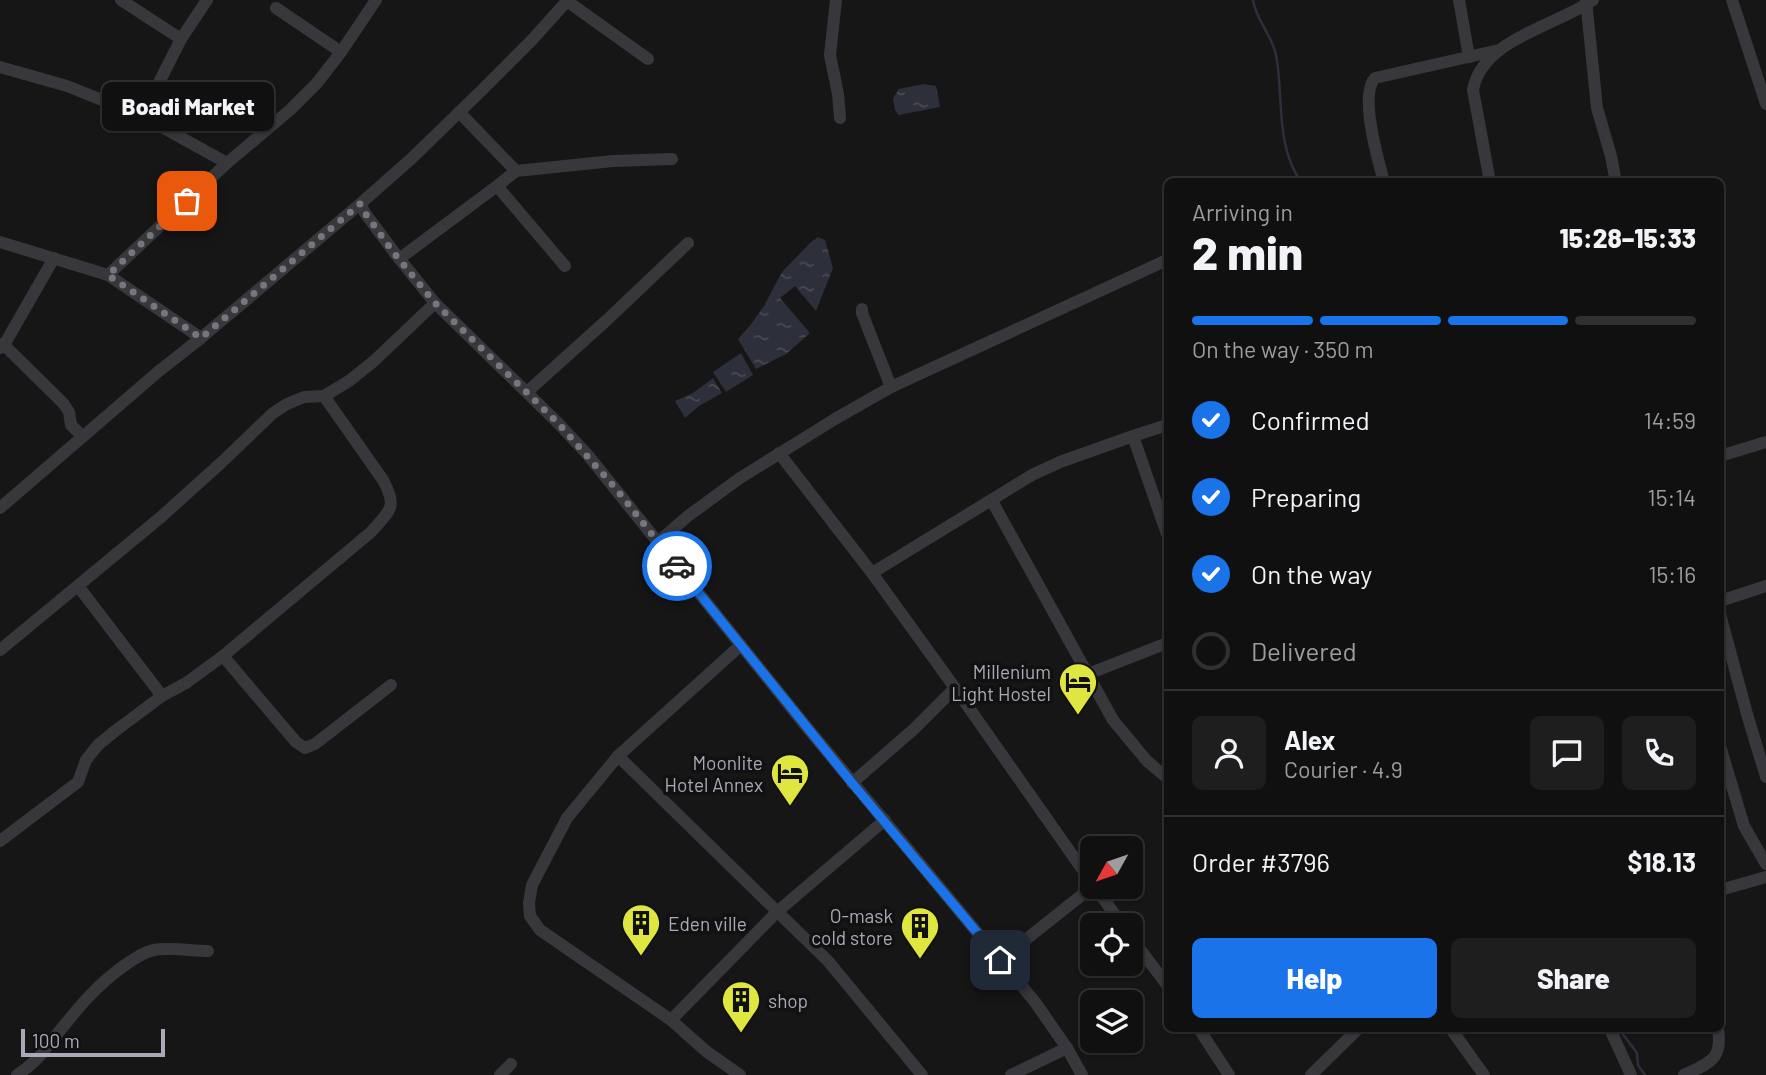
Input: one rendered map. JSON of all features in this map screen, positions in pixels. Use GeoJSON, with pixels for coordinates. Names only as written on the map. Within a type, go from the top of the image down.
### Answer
{"type":"FeatureCollection","features":[{"type":"Feature","properties":{"kind":"street"},"geometry":{"type":"LineString","coordinates":[[121,0],[181,39]]}},
{"type":"Feature","properties":{"kind":"street"},"geometry":{"type":"LineString","coordinates":[[142,116],[181,39],[207,0]]}},
{"type":"Feature","properties":{"kind":"street"},"geometry":{"type":"LineString","coordinates":[[108,275],[317,83],[376,0]]}},
{"type":"Feature","properties":{"kind":"street"},"geometry":{"type":"LineString","coordinates":[[0,508],[411,159],[531,41],[568,0],[648,59]]}},
{"type":"Feature","properties":{"kind":"street"},"geometry":{"type":"LineString","coordinates":[[836,0],[830,55],[840,118]]}},
{"type":"Feature","properties":{"kind":"street"},"geometry":{"type":"LineString","coordinates":[[1459,0],[1469,57]]}},
{"type":"Feature","properties":{"kind":"street"},"geometry":{"type":"LineString","coordinates":[[1732,0],[1766,104]]}},
{"type":"Feature","properties":{"kind":"street"},"geometry":{"type":"LineString","coordinates":[[1489,178],[1473,90],[1474,82],[1482,68],[1501,49],[1589,1],[1597,108],[1615,178]]}},
{"type":"Feature","properties":{"kind":"street"},"geometry":{"type":"LineString","coordinates":[[276,8],[341,52]]}},
{"type":"Feature","properties":{"kind":"street"},"geometry":{"type":"LineString","coordinates":[[1383,178],[1368,107],[1372,81],[1375,78],[1501,49]]}},
{"type":"Feature","properties":{"kind":"street"},"geometry":{"type":"LineString","coordinates":[[0,67],[67,86],[142,116],[227,163]]}},
{"type":"Feature","properties":{"kind":"street"},"geometry":{"type":"LineString","coordinates":[[459,112],[516,171]]}},
{"type":"Feature","properties":{"kind":"street"},"geometry":{"type":"LineString","coordinates":[[399,258],[516,171],[612,161],[672,159]]}},
{"type":"Feature","properties":{"kind":"street"},"geometry":{"type":"LineString","coordinates":[[497,186],[565,266]]}},
{"type":"Feature","properties":{"kind":"street"},"geometry":{"type":"LineString","coordinates":[[360,204],[435,303],[587,454],[852,783],[1035,1002],[1082,1075]]}},
{"type":"Feature","properties":{"kind":"street"},"geometry":{"type":"LineString","coordinates":[[0,242],[108,275],[201,338]]}},
{"type":"Feature","properties":{"kind":"street"},"geometry":{"type":"LineString","coordinates":[[527,392],[688,243]]}},
{"type":"Feature","properties":{"kind":"street"},"geometry":{"type":"LineString","coordinates":[[54,258],[1,346],[63,403],[69,412],[71,425],[82,436]]}},
{"type":"Feature","properties":{"kind":"street"},"geometry":{"type":"LineString","coordinates":[[658,542],[688,516],[779,453],[891,387],[1164,261]]}},
{"type":"Feature","properties":{"kind":"street"},"geometry":{"type":"LineString","coordinates":[[0,650],[180,501],[273,413],[304,397],[324,397],[349,381],[435,303]]}},
{"type":"Feature","properties":{"kind":"street"},"geometry":{"type":"LineString","coordinates":[[862,309],[891,387]]}},
{"type":"Feature","properties":{"kind":"street"},"geometry":{"type":"LineString","coordinates":[[0,841],[78,782],[86,760],[98,745],[162,696],[186,683],[223,656],[370,532],[391,506],[391,495],[383,480],[324,397]]}},
{"type":"Feature","properties":{"kind":"street"},"geometry":{"type":"LineString","coordinates":[[872,573],[1032,475],[1060,462],[1164,426]]}},
{"type":"Feature","properties":{"kind":"street"},"geometry":{"type":"LineString","coordinates":[[1133,436],[1164,525]]}},
{"type":"Feature","properties":{"kind":"street"},"geometry":{"type":"LineString","coordinates":[[1724,455],[1766,442]]}},
{"type":"Feature","properties":{"kind":"street"},"geometry":{"type":"LineString","coordinates":[[779,453],[872,573],[1080,867]]}},
{"type":"Feature","properties":{"kind":"street"},"geometry":{"type":"LineString","coordinates":[[992,501],[1118,728],[1147,761],[1164,775]]}},
{"type":"Feature","properties":{"kind":"street"},"geometry":{"type":"LineString","coordinates":[[78,586],[162,696]]}},
{"type":"Feature","properties":{"kind":"street"},"geometry":{"type":"LineString","coordinates":[[1724,600],[1766,586]]}},
{"type":"Feature","properties":{"kind":"street"},"geometry":{"type":"LineString","coordinates":[[1724,629],[1766,777]]}},
{"type":"Feature","properties":{"kind":"street"},"geometry":{"type":"LineString","coordinates":[[1088,674],[1164,644]]}},
{"type":"Feature","properties":{"kind":"street"},"geometry":{"type":"LineString","coordinates":[[740,1075],[706,1052],[671,1020],[540,930],[530,916],[529,903],[532,885],[567,818],[618,756],[741,645]]}},
{"type":"Feature","properties":{"kind":"street"},"geometry":{"type":"LineString","coordinates":[[223,656],[296,742],[305,748],[391,685]]}},
{"type":"Feature","properties":{"kind":"street"},"geometry":{"type":"LineString","coordinates":[[852,783],[914,729],[955,688]]}},
{"type":"Feature","properties":{"kind":"street"},"geometry":{"type":"LineString","coordinates":[[618,756],[828,961],[922,1075]]}},
{"type":"Feature","properties":{"kind":"street"},"geometry":{"type":"LineString","coordinates":[[1724,759],[1744,826],[1766,864]]}},
{"type":"Feature","properties":{"kind":"street"},"geometry":{"type":"LineString","coordinates":[[671,1020],[778,911],[885,820]]}},
{"type":"Feature","properties":{"kind":"street"},"geometry":{"type":"LineString","coordinates":[[1724,889],[1766,877]]}},
{"type":"Feature","properties":{"kind":"street"},"geometry":{"type":"LineString","coordinates":[[1000,960],[1080,896]]}},
{"type":"Feature","properties":{"kind":"street"},"geometry":{"type":"LineString","coordinates":[[17,1075],[34,1064],[93,991],[143,953],[155,949],[208,951]]}},
{"type":"Feature","properties":{"kind":"street"},"geometry":{"type":"LineString","coordinates":[[1143,953],[1164,981]]}},
{"type":"Feature","properties":{"kind":"street"},"geometry":{"type":"LineString","coordinates":[[1201,1032],[1229,1075]]}},
{"type":"Feature","properties":{"kind":"street"},"geometry":{"type":"LineString","coordinates":[[1320,1072],[1355,1032]]}},
{"type":"Feature","properties":{"kind":"street"},"geometry":{"type":"LineString","coordinates":[[1453,1032],[1484,1075]]}},
{"type":"Feature","properties":{"kind":"street"},"geometry":{"type":"LineString","coordinates":[[1611,1032],[1631,1075]]}},
{"type":"Feature","properties":{"kind":"street"},"geometry":{"type":"LineString","coordinates":[[1684,1075],[1706,1064],[1718,1053],[1718,1032]]}},
{"type":"Feature","properties":{"kind":"street"},"geometry":{"type":"LineString","coordinates":[[1012,1075],[1067,1048]]}},
{"type":"Feature","properties":{"kind":"street"},"geometry":{"type":"LineString","coordinates":[[500,1075],[511,1064]]}},
{"type":"Feature","properties":{"kind":"water"},"geometry":{"type":"Polygon","coordinates":[[[924,84],[936,86],[940,107],[899,115],[895,110],[893,98],[899,89],[924,84]]]}},
{"type":"Feature","properties":{"kind":"water"},"geometry":{"type":"Polygon","coordinates":[[[818,237],[825,240],[833,268],[816,311],[795,286],[780,298],[810,333],[786,354],[756,369],[738,339],[764,306],[782,272],[818,237]]]}},
{"type":"Feature","properties":{"kind":"water"},"geometry":{"type":"Polygon","coordinates":[[[741,353],[753,375],[726,392],[713,372],[741,353]]]}},
{"type":"Feature","properties":{"kind":"water"},"geometry":{"type":"Polygon","coordinates":[[[713,378],[722,393],[699,406],[685,418],[675,401],[693,393],[713,378]]]}},
{"type":"Feature","properties":{"kind":"waterway"},"geometry":{"type":"LineString","coordinates":[[1253,0],[1276,55],[1284,137],[1287,152],[1299,178]]}},
{"type":"Feature","properties":{"kind":"waterway"},"geometry":{"type":"LineString","coordinates":[[1621,1032],[1637,1053],[1638,1065],[1645,1075]]}},
{"type":"Feature","properties":{"kind":"way so far"},"geometry":{"type":"LineString","coordinates":[[187,201],[108,275],[201,338],[360,204],[394,253],[435,303],[587,454],[677,566]]}},
{"type":"Feature","properties":{"kind":"place","name":"Boadi Market"},"geometry":{"type":"Point","coordinates":[187,201]}},
{"type":"Feature","properties":{"kind":"place","name":"Millenium Light Hostel"},"geometry":{"type":"Point","coordinates":[1078,716]}},
{"type":"Feature","properties":{"kind":"place","name":"Moonlite Hotel Annex"},"geometry":{"type":"Point","coordinates":[790,807]}},
{"type":"Feature","properties":{"kind":"place","name":"Eden ville"},"geometry":{"type":"Point","coordinates":[641,957]}},
{"type":"Feature","properties":{"kind":"place","name":"O-mask cold store"},"geometry":{"type":"Point","coordinates":[920,960]}},
{"type":"Feature","properties":{"kind":"place","name":"shop"},"geometry":{"type":"Point","coordinates":[741,1034]}},
{"type":"Feature","properties":{"kind":"route"},"geometry":{"type":"LineString","coordinates":[[677,566],[852,783],[1000,960]]}}]}
